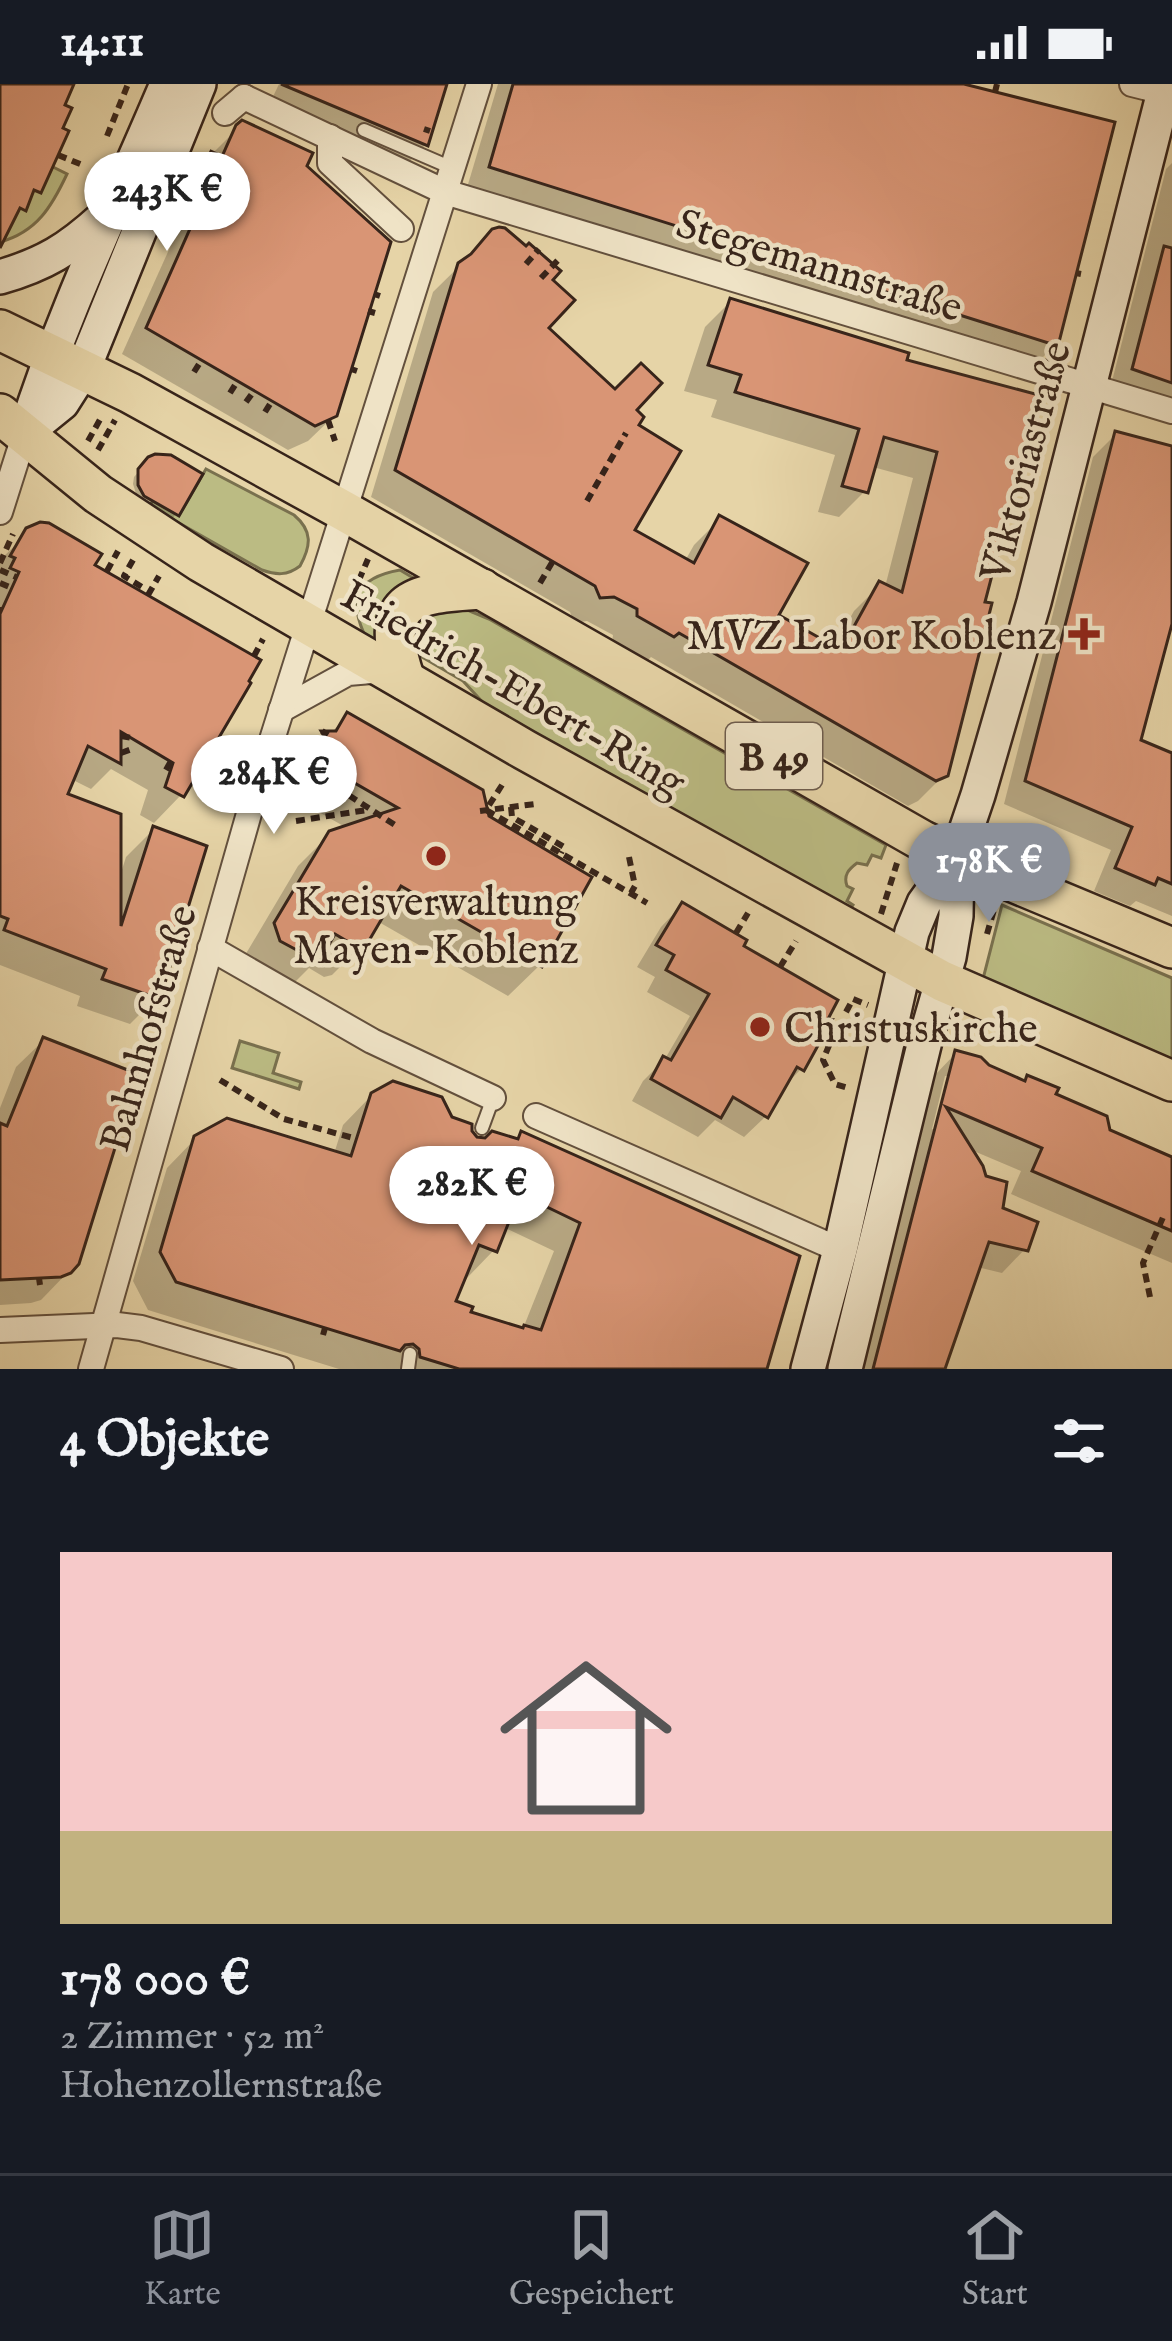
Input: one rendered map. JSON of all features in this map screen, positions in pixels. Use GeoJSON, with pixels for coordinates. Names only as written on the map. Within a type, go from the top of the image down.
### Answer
{"type":"FeatureCollection","features":[{"type":"Feature","properties":{"kind":"main road","name":"B 49"},"geometry":{"type":"LineString","coordinates":[[0,330],[67,362]]}},
{"type":"Feature","properties":{"kind":"main road","name":"Friedrich-Ebert-Ring"},"geometry":{"type":"LineString","coordinates":[[67,362],[344,511],[911,834],[1172,948]]}},
{"type":"Feature","properties":{"kind":"main road","name":"Friedrich-Ebert-Ring"},"geometry":{"type":"LineString","coordinates":[[12,424],[78,479],[236,584],[685,840],[942,981],[1172,1082]]}},
{"type":"Feature","properties":{"kind":"main road"},"geometry":{"type":"LineString","coordinates":[[397,675],[394,633],[407,605],[429,594],[482,589]]}},
{"type":"Feature","properties":{"kind":"street"},"geometry":{"type":"LineString","coordinates":[[67,362],[109,213],[167,84]]}},
{"type":"Feature","properties":{"kind":"street"},"geometry":{"type":"LineString","coordinates":[[0,512],[12,424],[67,362],[199,84]]}},
{"type":"Feature","properties":{"kind":"street","name":"Bahnhofstraße"},"geometry":{"type":"LineString","coordinates":[[92,1369],[210,948],[344,511],[437,182],[479,84]]}},
{"type":"Feature","properties":{"kind":"street","name":"Viktoriastraße"},"geometry":{"type":"LineString","coordinates":[[957,857],[1034,602],[1159,89]]}},
{"type":"Feature","properties":{"kind":"street"},"geometry":{"type":"LineString","coordinates":[[320,101],[319,132],[337,180],[386,222]]}},
{"type":"Feature","properties":{"kind":"street","name":"Stegemannstraße"},"geometry":{"type":"LineString","coordinates":[[239,103],[437,182],[1172,411]]}},
{"type":"Feature","properties":{"kind":"street"},"geometry":{"type":"LineString","coordinates":[[0,277],[52,259],[109,213]]}},
{"type":"Feature","properties":{"kind":"street"},"geometry":{"type":"LineString","coordinates":[[281,710],[348,673],[397,675]]}},
{"type":"Feature","properties":{"kind":"street"},"geometry":{"type":"LineString","coordinates":[[808,1369],[840,1250],[904,962],[924,903],[957,857]]}},
{"type":"Feature","properties":{"kind":"street"},"geometry":{"type":"LineString","coordinates":[[845,1369],[942,981],[956,916],[957,857]]}},
{"type":"Feature","properties":{"kind":"street"},"geometry":{"type":"LineString","coordinates":[[210,948],[384,1048],[493,1098]]}},
{"type":"Feature","properties":{"kind":"street"},"geometry":{"type":"LineString","coordinates":[[536,1116],[840,1250]]}},
{"type":"Feature","properties":{"kind":"street"},"geometry":{"type":"LineString","coordinates":[[0,1330],[103,1326],[160,1331],[281,1369]]}},
{"type":"Feature","properties":{"kind":"lane"},"geometry":{"type":"LineString","coordinates":[[364,130],[437,182]]}},
{"type":"Feature","properties":{"kind":"lane"},"geometry":{"type":"LineString","coordinates":[[482,1128],[493,1098]]}},
{"type":"Feature","properties":{"kind":"path"},"geometry":{"type":"LineString","coordinates":[[104,145],[128,84]]}},
{"type":"Feature","properties":{"kind":"path"},"geometry":{"type":"LineString","coordinates":[[209,152],[222,158]]}},
{"type":"Feature","properties":{"kind":"path"},"geometry":{"type":"LineString","coordinates":[[58,154],[85,166]]}},
{"type":"Feature","properties":{"kind":"path"},"geometry":{"type":"LineString","coordinates":[[203,166],[216,172]]}},
{"type":"Feature","properties":{"kind":"path"},"geometry":{"type":"LineString","coordinates":[[196,183],[208,189]]}},
{"type":"Feature","properties":{"kind":"path"},"geometry":{"type":"LineString","coordinates":[[189,201],[201,206]]}},
{"type":"Feature","properties":{"kind":"path"},"geometry":{"type":"LineString","coordinates":[[180,223],[192,228]]}},
{"type":"Feature","properties":{"kind":"path"},"geometry":{"type":"LineString","coordinates":[[526,264],[544,244]]}},
{"type":"Feature","properties":{"kind":"path"},"geometry":{"type":"LineString","coordinates":[[541,278],[560,258]]}},
{"type":"Feature","properties":{"kind":"path"},"geometry":{"type":"LineString","coordinates":[[194,372],[200,361]]}},
{"type":"Feature","properties":{"kind":"path"},"geometry":{"type":"LineString","coordinates":[[230,393],[237,382]]}},
{"type":"Feature","properties":{"kind":"path"},"geometry":{"type":"LineString","coordinates":[[246,402],[254,391]]}},
{"type":"Feature","properties":{"kind":"path"},"geometry":{"type":"LineString","coordinates":[[265,412],[272,401]]}},
{"type":"Feature","properties":{"kind":"path"},"geometry":{"type":"LineString","coordinates":[[80,457],[102,416]]}},
{"type":"Feature","properties":{"kind":"path"},"geometry":{"type":"LineString","coordinates":[[96,454],[115,419]]}},
{"type":"Feature","properties":{"kind":"path"},"geometry":{"type":"LineString","coordinates":[[328,421],[335,441]]}},
{"type":"Feature","properties":{"kind":"path"},"geometry":{"type":"LineString","coordinates":[[587,501],[626,434]]}},
{"type":"Feature","properties":{"kind":"path"},"geometry":{"type":"LineString","coordinates":[[107,572],[118,551]]}},
{"type":"Feature","properties":{"kind":"path"},"geometry":{"type":"LineString","coordinates":[[346,609],[370,555]]}},
{"type":"Feature","properties":{"kind":"path"},"geometry":{"type":"LineString","coordinates":[[133,560],[124,576],[144,593],[159,576]]}},
{"type":"Feature","properties":{"kind":"path"},"geometry":{"type":"LineString","coordinates":[[540,584],[553,561]]}},
{"type":"Feature","properties":{"kind":"path"},"geometry":{"type":"LineString","coordinates":[[0,570],[16,578]]}},
{"type":"Feature","properties":{"kind":"path"},"geometry":{"type":"LineString","coordinates":[[0,583],[12,588]]}},
{"type":"Feature","properties":{"kind":"path"},"geometry":{"type":"LineString","coordinates":[[263,639],[254,655],[272,656]]}},
{"type":"Feature","properties":{"kind":"path"},"geometry":{"type":"LineString","coordinates":[[121,736],[132,738]]}},
{"type":"Feature","properties":{"kind":"path"},"geometry":{"type":"LineString","coordinates":[[121,753],[132,749]]}},
{"type":"Feature","properties":{"kind":"path"},"geometry":{"type":"LineString","coordinates":[[311,771],[395,825]]}},
{"type":"Feature","properties":{"kind":"path"},"geometry":{"type":"LineString","coordinates":[[483,810],[502,785]]}},
{"type":"Feature","properties":{"kind":"path"},"geometry":{"type":"LineString","coordinates":[[483,810],[535,804]]}},
{"type":"Feature","properties":{"kind":"path"},"geometry":{"type":"LineString","coordinates":[[511,807],[512,817],[564,847],[561,853]]}},
{"type":"Feature","properties":{"kind":"path"},"geometry":{"type":"LineString","coordinates":[[296,821],[370,810]]}},
{"type":"Feature","properties":{"kind":"path"},"geometry":{"type":"LineString","coordinates":[[483,810],[647,903]]}},
{"type":"Feature","properties":{"kind":"path"},"geometry":{"type":"LineString","coordinates":[[875,928],[899,855]]}},
{"type":"Feature","properties":{"kind":"path"},"geometry":{"type":"LineString","coordinates":[[629,857],[635,886],[631,893]]}},
{"type":"Feature","properties":{"kind":"path"},"geometry":{"type":"LineString","coordinates":[[412,913],[421,897]]}},
{"type":"Feature","properties":{"kind":"path"},"geometry":{"type":"LineString","coordinates":[[736,933],[748,913]]}},
{"type":"Feature","properties":{"kind":"path"},"geometry":{"type":"LineString","coordinates":[[781,967],[796,941]]}},
{"type":"Feature","properties":{"kind":"path"},"geometry":{"type":"LineString","coordinates":[[846,1012],[853,999],[872,1006]]}},
{"type":"Feature","properties":{"kind":"path"},"geometry":{"type":"LineString","coordinates":[[835,1031],[823,1060],[835,1084],[852,1089]]}},
{"type":"Feature","properties":{"kind":"path"},"geometry":{"type":"LineString","coordinates":[[220,1080],[284,1119],[357,1139]]}},
{"type":"Feature","properties":{"kind":"path"},"geometry":{"type":"LineString","coordinates":[[1150,1298],[1143,1263],[1164,1215]]}},
{"type":"Feature","properties":{"kind":"green space"},"geometry":{"type":"Polygon","coordinates":[[[53,167],[67,174],[49,207],[34,225],[0,242],[0,215],[20,204],[53,167]]]}},
{"type":"Feature","properties":{"kind":"green space"},"geometry":{"type":"Polygon","coordinates":[[[206,469],[300,521],[308,539],[300,566],[281,574],[262,570],[149,506],[153,501],[179,515],[206,469]]]}},
{"type":"Feature","properties":{"kind":"green space"},"geometry":{"type":"Polygon","coordinates":[[[400,570],[420,582],[377,626],[376,643],[367,640],[357,613],[359,593],[373,579],[400,570]]]}},
{"type":"Feature","properties":{"kind":"green space"},"geometry":{"type":"Polygon","coordinates":[[[465,609],[886,845],[881,858],[872,855],[867,865],[857,863],[848,873],[847,886],[853,889],[847,901],[853,905],[848,913],[488,708],[463,681],[417,654],[411,623],[417,615],[465,609]]]}},
{"type":"Feature","properties":{"kind":"green space"},"geometry":{"type":"Polygon","coordinates":[[[1002,905],[1172,978],[1172,1060],[1151,1056],[982,983],[1002,905]]]}},
{"type":"Feature","properties":{"kind":"green space"},"geometry":{"type":"Polygon","coordinates":[[[240,1041],[279,1053],[273,1073],[301,1082],[299,1089],[232,1068],[240,1041]]]}},
{"type":"Feature","properties":{"kind":"building"},"geometry":{"type":"Polygon","coordinates":[[[0,84],[74,84],[65,105],[72,108],[63,128],[69,131],[41,193],[34,190],[26,211],[20,208],[0,248],[0,84]]]}},
{"type":"Feature","properties":{"kind":"building"},"geometry":{"type":"Polygon","coordinates":[[[281,84],[447,84],[428,146],[281,84]]]}},
{"type":"Feature","properties":{"kind":"building"},"geometry":{"type":"Polygon","coordinates":[[[513,84],[964,84],[1115,122],[1058,346],[489,167],[513,84]]]}},
{"type":"Feature","properties":{"kind":"building"},"geometry":{"type":"Polygon","coordinates":[[[242,120],[313,153],[307,166],[391,242],[337,416],[315,426],[146,328],[242,120]]]}},
{"type":"Feature","properties":{"kind":"building"},"geometry":{"type":"Polygon","coordinates":[[[499,227],[526,246],[529,243],[561,271],[553,280],[575,300],[549,328],[615,389],[641,363],[662,383],[637,410],[644,417],[639,425],[681,451],[635,530],[694,563],[719,515],[808,563],[779,615],[841,650],[879,581],[902,592],[937,452],[884,437],[868,493],[842,486],[859,429],[735,392],[741,375],[708,365],[730,298],[909,353],[907,360],[1039,395],[985,602],[992,603],[948,776],[936,781],[679,633],[674,637],[637,616],[637,609],[614,597],[600,598],[595,586],[395,470],[458,263],[499,227]]]}},
{"type":"Feature","properties":{"kind":"building"},"geometry":{"type":"Polygon","coordinates":[[[1164,246],[1172,248],[1172,383],[1132,369],[1164,246]]]}},
{"type":"Feature","properties":{"kind":"building"},"geometry":{"type":"Polygon","coordinates":[[[1115,431],[1172,446],[1172,624],[1141,740],[1172,753],[1172,884],[1158,878],[1155,885],[1115,868],[1132,827],[1025,781],[1115,431]]]}},
{"type":"Feature","properties":{"kind":"building"},"geometry":{"type":"Polygon","coordinates":[[[155,454],[171,455],[203,474],[179,516],[144,496],[138,485],[138,469],[155,454]]]}},
{"type":"Feature","properties":{"kind":"building"},"geometry":{"type":"Polygon","coordinates":[[[40,522],[102,554],[95,565],[261,660],[184,797],[165,787],[173,763],[121,732],[121,764],[88,746],[68,794],[121,814],[121,926],[153,826],[207,846],[160,999],[102,979],[106,969],[4,930],[8,919],[0,916],[0,614],[19,572],[10,568],[15,558],[10,556],[26,528],[40,522]]]}},
{"type":"Feature","properties":{"kind":"building","name":"Kreisverwaltung Mayen-Koblenz"},"geometry":{"type":"Polygon","coordinates":[[[347,712],[483,790],[489,816],[592,877],[542,967],[401,886],[367,944],[357,947],[335,934],[319,962],[280,941],[274,923],[329,831],[398,808],[325,766],[322,756],[329,744],[321,731],[336,731],[347,712]]]}},
{"type":"Feature","properties":{"kind":"building","name":"Christuskirche"},"geometry":{"type":"Polygon","coordinates":[[[682,902],[747,940],[744,946],[838,1000],[804,1071],[797,1067],[768,1118],[733,1097],[721,1118],[651,1079],[663,1056],[671,1060],[709,994],[666,970],[674,955],[656,945],[682,902]]]}},
{"type":"Feature","properties":{"kind":"building"},"geometry":{"type":"Polygon","coordinates":[[[43,1037],[138,1074],[79,1264],[61,1277],[0,1280],[0,1123],[7,1126],[43,1037]]]}},
{"type":"Feature","properties":{"kind":"building"},"geometry":{"type":"Polygon","coordinates":[[[955,1050],[981,1057],[1025,1081],[1027,1075],[1059,1088],[1056,1094],[1107,1116],[1110,1130],[1172,1157],[1172,1231],[1032,1171],[1042,1148],[946,1107],[986,1176],[1007,1182],[1003,1208],[1038,1222],[1028,1251],[989,1242],[945,1369],[873,1369],[955,1050]]]}},
{"type":"Feature","properties":{"kind":"building"},"geometry":{"type":"Polygon","coordinates":[[[393,1081],[442,1097],[452,1117],[472,1124],[477,1137],[485,1138],[492,1131],[518,1139],[521,1131],[800,1256],[767,1369],[459,1369],[420,1357],[413,1344],[400,1351],[176,1282],[160,1252],[194,1136],[227,1118],[351,1156],[371,1093],[393,1081]],[[520,1194],[497,1252],[479,1245],[456,1301],[473,1307],[471,1312],[541,1330],[580,1223],[520,1194]]]}},
{"type":"Feature","properties":{"kind":"place","name":"MVZ Labor Koblenz"},"geometry":{"type":"Point","coordinates":[1084,634]}},
{"type":"Feature","properties":{"kind":"place","name":"Kreisverwaltung Mayen-Koblenz"},"geometry":{"type":"Point","coordinates":[436,856]}},
{"type":"Feature","properties":{"kind":"place","name":"Christuskirche"},"geometry":{"type":"Point","coordinates":[760,1027]}}]}
